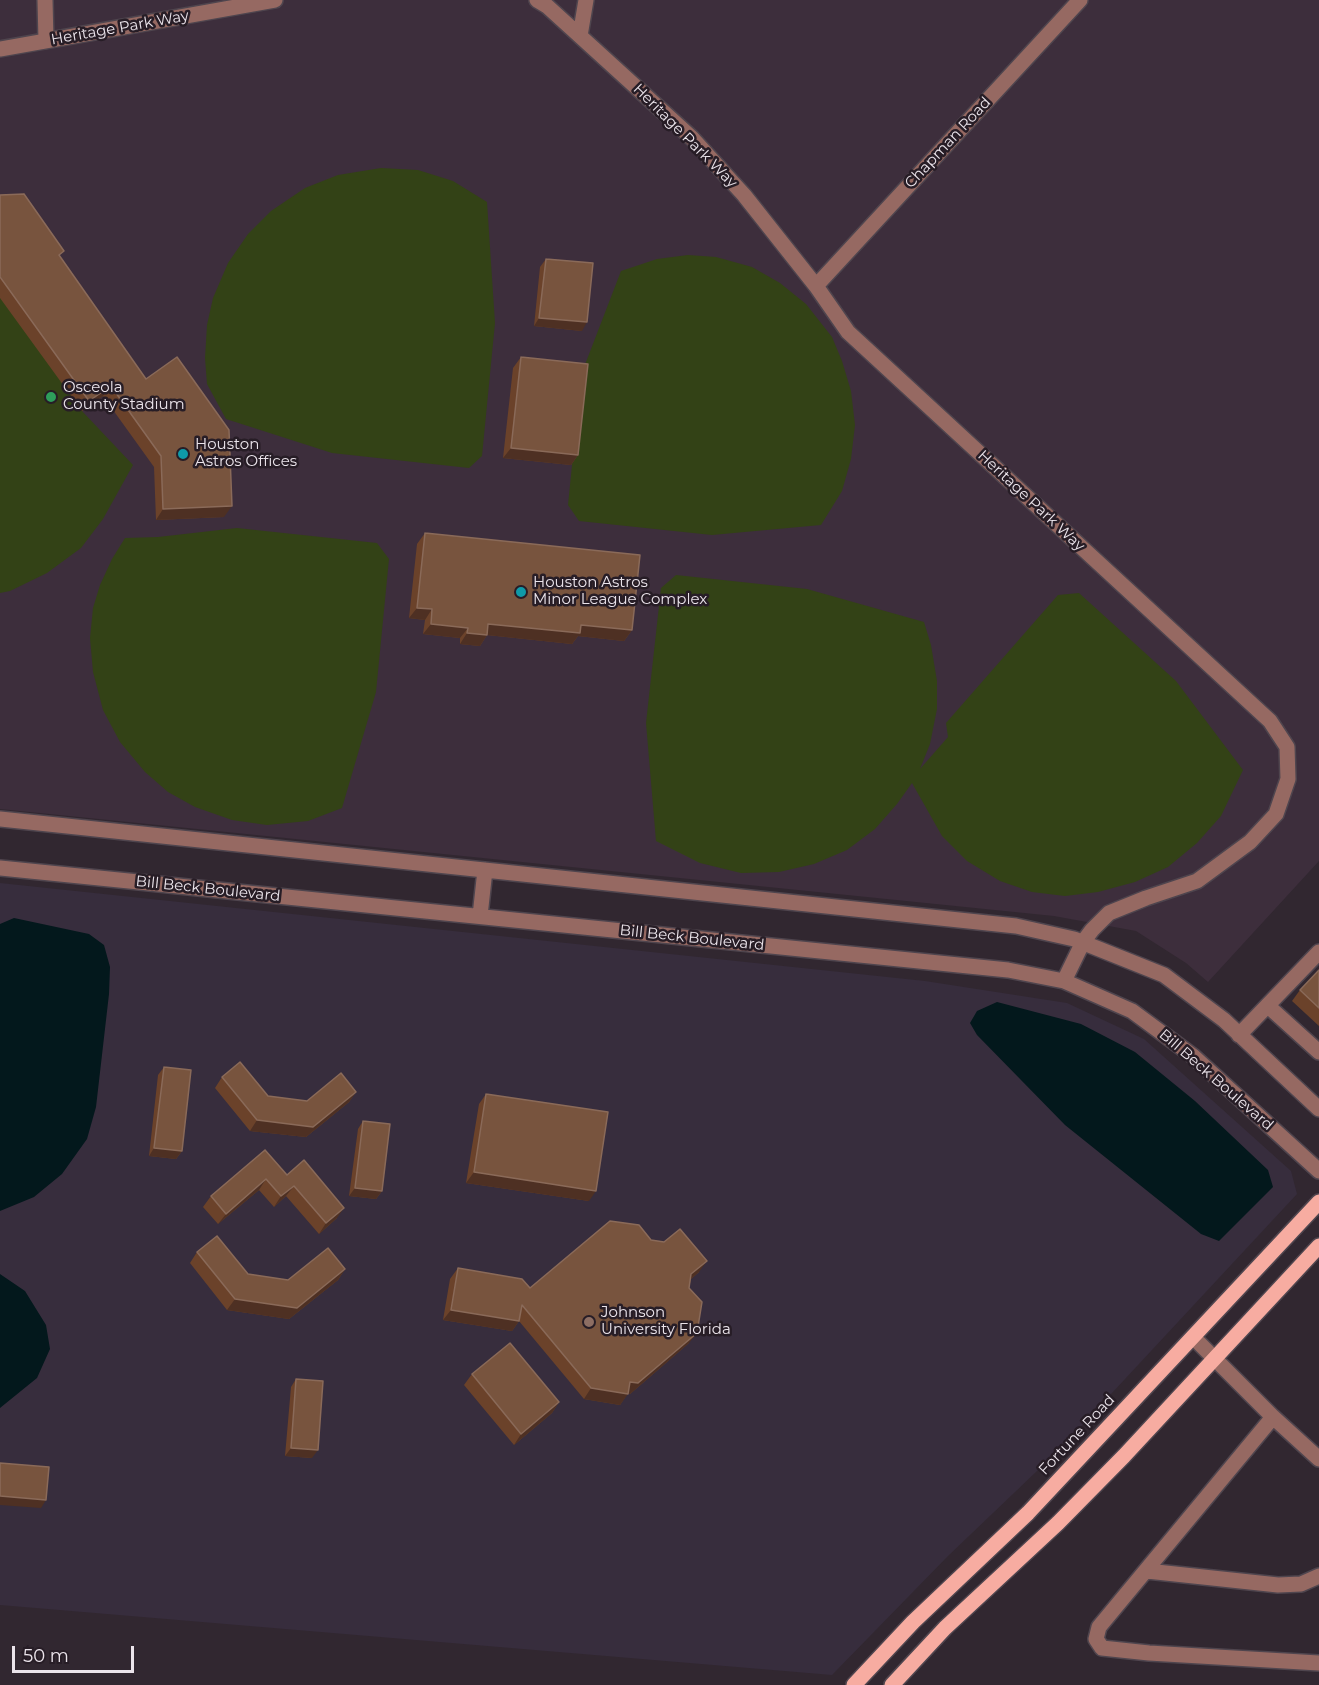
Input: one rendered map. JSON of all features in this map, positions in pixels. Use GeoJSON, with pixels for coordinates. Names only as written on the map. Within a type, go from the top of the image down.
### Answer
{"type":"FeatureCollection","features":[{"type":"Feature","properties":{"kind":"main road","name":"Fortune Road"},"geometry":{"type":"LineString","coordinates":[[854,1685],[913,1622],[1028,1513],[1319,1202]]}},
{"type":"Feature","properties":{"kind":"main road"},"geometry":{"type":"LineString","coordinates":[[892,1685],[945,1628],[1058,1523],[1319,1246]]}},
{"type":"Feature","properties":{"kind":"street"},"geometry":{"type":"LineString","coordinates":[[45,0],[46,41]]}},
{"type":"Feature","properties":{"kind":"street","name":"Heritage Park Way"},"geometry":{"type":"LineString","coordinates":[[1,44],[46,41],[275,0]]}},
{"type":"Feature","properties":{"kind":"street","name":"Heritage Park Way"},"geometry":{"type":"LineString","coordinates":[[537,0],[692,138],[744,195],[816,286],[848,332],[1270,721],[1287,747],[1288,780],[1276,814],[1250,842],[1197,881],[1109,913],[1083,942],[1064,981]]}},
{"type":"Feature","properties":{"kind":"street"},"geometry":{"type":"LineString","coordinates":[[580,36],[586,0]]}},
{"type":"Feature","properties":{"kind":"street","name":"Chapman Road"},"geometry":{"type":"LineString","coordinates":[[816,286],[1080,0]]}},
{"type":"Feature","properties":{"kind":"street"},"geometry":{"type":"LineString","coordinates":[[0,819],[1016,926],[1083,942],[1164,975],[1224,1020],[1319,1109]]}},
{"type":"Feature","properties":{"kind":"street","name":"Bill Beck Boulevard"},"geometry":{"type":"LineString","coordinates":[[0,868],[1008,970],[1064,981],[1132,1011],[1193,1056],[1319,1171]]}},
{"type":"Feature","properties":{"kind":"street"},"geometry":{"type":"LineString","coordinates":[[480,916],[485,870]]}},
{"type":"Feature","properties":{"kind":"street"},"geometry":{"type":"LineString","coordinates":[[1239,1035],[1319,952]]}},
{"type":"Feature","properties":{"kind":"street"},"geometry":{"type":"LineString","coordinates":[[1268,1006],[1319,1052]]}},
{"type":"Feature","properties":{"kind":"street"},"geometry":{"type":"LineString","coordinates":[[1193,1337],[1273,1417],[1319,1459]]}},
{"type":"Feature","properties":{"kind":"street"},"geometry":{"type":"LineString","coordinates":[[1273,1417],[1099,1627],[1096,1639],[1102,1648],[1319,1663]]}},
{"type":"Feature","properties":{"kind":"street"},"geometry":{"type":"LineString","coordinates":[[1147,1571],[1278,1585],[1301,1584],[1319,1576]]}},
{"type":"Feature","properties":{"kind":"shaded area"},"geometry":{"type":"Polygon","coordinates":[[[0,0],[1319,0],[1319,861],[1208,982],[1186,963],[1136,931],[1054,916],[0,809],[0,0]]]}},
{"type":"Feature","properties":{"kind":"shaded area","name":"Johnson University Florida"},"geometry":{"type":"Polygon","coordinates":[[[0,883],[925,981],[1067,1003],[1144,1039],[1291,1171],[1297,1194],[1059,1450],[948,1556],[832,1675],[0,1605],[0,883]]]}},
{"type":"Feature","properties":{"kind":"shaded area"},"geometry":{"type":"Polygon","coordinates":[[[14,918],[89,934],[104,945],[110,967],[109,994],[96,1107],[87,1139],[62,1174],[34,1197],[0,1211],[0,924],[14,918]]]}},
{"type":"Feature","properties":{"kind":"shaded area"},"geometry":{"type":"Polygon","coordinates":[[[997,1002],[1081,1024],[1135,1052],[1195,1101],[1268,1170],[1273,1187],[1219,1241],[1201,1234],[1065,1125],[977,1035],[970,1023],[977,1011],[997,1002]]]}},
{"type":"Feature","properties":{"kind":"shaded area"},"geometry":{"type":"Polygon","coordinates":[[[0,1274],[25,1291],[46,1325],[50,1349],[37,1378],[0,1408],[0,1274]]]}},
{"type":"Feature","properties":{"kind":"green space"},"geometry":{"type":"Polygon","coordinates":[[[381,168],[418,170],[453,181],[487,202],[495,323],[482,456],[469,468],[332,453],[226,419],[207,384],[205,358],[207,325],[213,298],[228,263],[248,234],[271,211],[305,188],[338,175],[381,168]]]}},
{"type":"Feature","properties":{"kind":"green space","name":"Osceola County Stadium"},"geometry":{"type":"Polygon","coordinates":[[[0,206],[129,377],[82,411],[133,465],[103,519],[81,548],[47,573],[10,591],[0,593],[0,206]]]}},
{"type":"Feature","properties":{"kind":"green space"},"geometry":{"type":"Polygon","coordinates":[[[688,255],[716,257],[752,267],[780,283],[806,304],[832,337],[851,391],[855,425],[851,459],[842,491],[821,525],[712,535],[579,521],[568,505],[581,375],[621,271],[657,259],[688,255]]]}},
{"type":"Feature","properties":{"kind":"green space"},"geometry":{"type":"Polygon","coordinates":[[[237,528],[377,543],[389,559],[376,692],[342,808],[308,821],[267,825],[232,820],[195,807],[168,792],[145,772],[120,742],[103,710],[93,672],[90,638],[93,608],[100,585],[125,538],[158,537],[237,528]]]}},
{"type":"Feature","properties":{"kind":"green space"},"geometry":{"type":"Polygon","coordinates":[[[676,575],[807,589],[924,622],[931,645],[937,681],[937,709],[930,744],[920,769],[948,737],[946,723],[1058,595],[1079,593],[1176,681],[1243,770],[1221,816],[1197,843],[1168,867],[1135,882],[1098,892],[1065,896],[1032,892],[1000,881],[967,861],[942,836],[912,783],[875,829],[847,850],[814,864],[779,872],[741,873],[700,863],[656,841],[646,723],[661,588],[676,575]]]}},
{"type":"Feature","properties":{"kind":"building"},"geometry":{"type":"Polygon","coordinates":[[[24,194],[64,251],[59,255],[146,379],[177,357],[229,430],[232,506],[163,509],[161,456],[111,386],[89,401],[0,277],[0,195],[24,194]]]}},
{"type":"Feature","properties":{"kind":"building"},"geometry":{"type":"Polygon","coordinates":[[[546,259],[593,263],[587,322],[539,318],[546,259]]]}},
{"type":"Feature","properties":{"kind":"building"},"geometry":{"type":"Polygon","coordinates":[[[521,357],[588,364],[578,455],[511,448],[521,357]]]}},
{"type":"Feature","properties":{"kind":"building","name":"Houston Astros Minor League Complex"},"geometry":{"type":"Polygon","coordinates":[[[425,533],[640,555],[632,630],[581,625],[580,633],[488,624],[487,635],[467,633],[468,628],[431,624],[432,609],[417,608],[425,533]]]}},
{"type":"Feature","properties":{"kind":"building"},"geometry":{"type":"Polygon","coordinates":[[[1319,970],[1319,1008],[1300,990],[1319,970]]]}},
{"type":"Feature","properties":{"kind":"building"},"geometry":{"type":"Polygon","coordinates":[[[240,1062],[268,1096],[307,1101],[341,1073],[356,1092],[313,1127],[257,1120],[222,1077],[240,1062]]]}},
{"type":"Feature","properties":{"kind":"building"},"geometry":{"type":"Polygon","coordinates":[[[164,1067],[191,1070],[182,1151],[154,1148],[164,1067]]]}},
{"type":"Feature","properties":{"kind":"building"},"geometry":{"type":"Polygon","coordinates":[[[486,1094],[608,1112],[596,1191],[474,1172],[486,1094]]]}},
{"type":"Feature","properties":{"kind":"building"},"geometry":{"type":"Polygon","coordinates":[[[363,1121],[390,1124],[382,1191],[355,1188],[363,1121]]]}},
{"type":"Feature","properties":{"kind":"building"},"geometry":{"type":"Polygon","coordinates":[[[265,1150],[287,1175],[304,1160],[344,1208],[326,1223],[294,1186],[281,1196],[266,1179],[226,1214],[211,1196],[265,1150]]]}},
{"type":"Feature","properties":{"kind":"building"},"geometry":{"type":"Polygon","coordinates":[[[610,1221],[639,1225],[651,1240],[664,1242],[680,1229],[707,1261],[691,1274],[689,1288],[702,1302],[697,1333],[638,1383],[630,1382],[628,1394],[591,1388],[522,1305],[519,1321],[451,1310],[458,1268],[522,1279],[530,1288],[610,1221]]]}},
{"type":"Feature","properties":{"kind":"building"},"geometry":{"type":"Polygon","coordinates":[[[217,1236],[248,1274],[288,1280],[328,1248],[345,1269],[297,1308],[235,1299],[197,1252],[217,1236]]]}},
{"type":"Feature","properties":{"kind":"building"},"geometry":{"type":"Polygon","coordinates":[[[510,1343],[559,1402],[521,1434],[472,1374],[510,1343]]]}},
{"type":"Feature","properties":{"kind":"building"},"geometry":{"type":"Polygon","coordinates":[[[296,1379],[323,1381],[318,1450],[291,1448],[296,1379]]]}},
{"type":"Feature","properties":{"kind":"building"},"geometry":{"type":"Polygon","coordinates":[[[0,1463],[49,1467],[46,1500],[0,1496],[0,1463]]]}},
{"type":"Feature","properties":{"kind":"place","name":"Osceola County Stadium"},"geometry":{"type":"Point","coordinates":[51,397]}},
{"type":"Feature","properties":{"kind":"place","name":"Houston Astros Offices"},"geometry":{"type":"Point","coordinates":[183,454]}},
{"type":"Feature","properties":{"kind":"place","name":"Houston Astros Minor League Complex"},"geometry":{"type":"Point","coordinates":[521,592]}},
{"type":"Feature","properties":{"kind":"place","name":"Johnson University Florida"},"geometry":{"type":"Point","coordinates":[589,1322]}}]}
